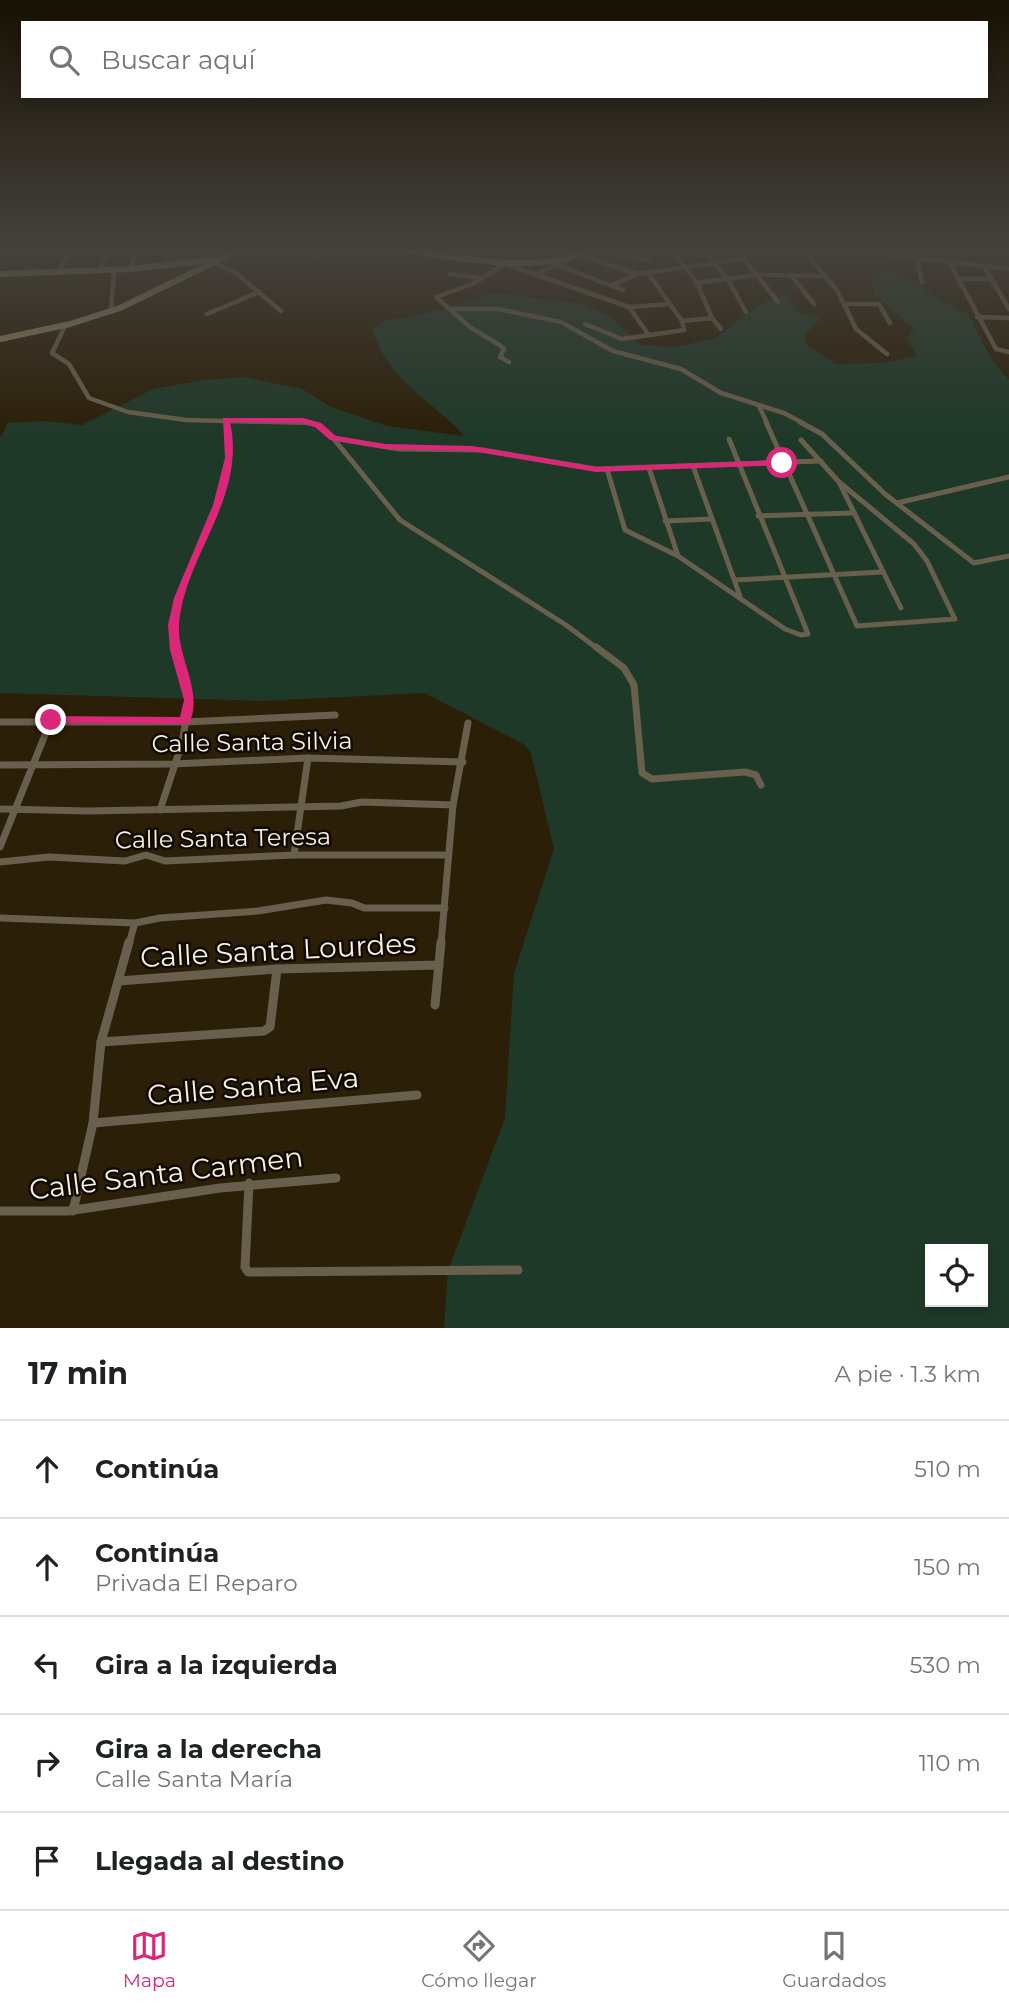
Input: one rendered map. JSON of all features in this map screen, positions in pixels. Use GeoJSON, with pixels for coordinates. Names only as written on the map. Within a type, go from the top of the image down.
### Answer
{"type":"FeatureCollection","features":[{"type":"Feature","properties":{"kind":"street"},"geometry":{"type":"LineString","coordinates":[[0,339],[105,312]]}},
{"type":"Feature","properties":{"kind":"street"},"geometry":{"type":"LineString","coordinates":[[207,314],[212,312]]}},
{"type":"Feature","properties":{"kind":"street"},"geometry":{"type":"LineString","coordinates":[[454,312],[470,327],[501,346],[504,349],[500,357],[509,362]]}},
{"type":"Feature","properties":{"kind":"street"},"geometry":{"type":"LineString","coordinates":[[511,312],[569,325],[613,351],[681,369],[712,388],[759,406],[784,412],[817,430],[898,503],[974,563],[1009,556]]}},
{"type":"Feature","properties":{"kind":"street"},"geometry":{"type":"LineString","coordinates":[[633,312],[649,334]]}},
{"type":"Feature","properties":{"kind":"street"},"geometry":{"type":"LineString","coordinates":[[585,324],[618,339],[684,330],[676,312]]}},
{"type":"Feature","properties":{"kind":"street"},"geometry":{"type":"LineString","coordinates":[[709,312],[720,329]]}},
{"type":"Feature","properties":{"kind":"street"},"geometry":{"type":"LineString","coordinates":[[849,312],[856,329],[887,354]]}},
{"type":"Feature","properties":{"kind":"street"},"geometry":{"type":"LineString","coordinates":[[884,312],[890,323]]}},
{"type":"Feature","properties":{"kind":"street"},"geometry":{"type":"LineString","coordinates":[[974,312],[998,351],[1009,352]]}},
{"type":"Feature","properties":{"kind":"street"},"geometry":{"type":"LineString","coordinates":[[977,317],[1009,318]]}},
{"type":"Feature","properties":{"kind":"street"},"geometry":{"type":"LineString","coordinates":[[682,321],[712,318]]}},
{"type":"Feature","properties":{"kind":"street"},"geometry":{"type":"LineString","coordinates":[[66,324],[52,353],[69,365],[94,401],[157,418],[303,421],[318,425],[333,438],[400,520],[566,625],[624,668],[634,685],[642,773],[645,776],[745,772],[756,775],[761,785]]}},
{"type":"Feature","properties":{"kind":"street"},"geometry":{"type":"LineString","coordinates":[[759,406],[782,463],[858,626],[957,617],[914,544],[839,482],[802,440]]}},
{"type":"Feature","properties":{"kind":"street"},"geometry":{"type":"LineString","coordinates":[[160,810],[190,700],[175,650],[174,625],[180,598],[218,505],[229,458],[230,441],[226,420]]}},
{"type":"Feature","properties":{"kind":"street"},"geometry":{"type":"LineString","coordinates":[[333,438],[399,449],[483,450],[563,466],[607,469],[821,461]]}},
{"type":"Feature","properties":{"kind":"street"},"geometry":{"type":"LineString","coordinates":[[607,469],[625,530],[678,556],[785,629],[801,635],[808,634],[729,439]]}},
{"type":"Feature","properties":{"kind":"street"},"geometry":{"type":"LineString","coordinates":[[693,466],[740,597]]}},
{"type":"Feature","properties":{"kind":"street"},"geometry":{"type":"LineString","coordinates":[[649,468],[678,556]]}},
{"type":"Feature","properties":{"kind":"street"},"geometry":{"type":"LineString","coordinates":[[898,503],[1009,477]]}},
{"type":"Feature","properties":{"kind":"street"},"geometry":{"type":"LineString","coordinates":[[839,482],[901,608]]}},
{"type":"Feature","properties":{"kind":"street"},"geometry":{"type":"LineString","coordinates":[[758,516],[852,513]]}},
{"type":"Feature","properties":{"kind":"street"},"geometry":{"type":"LineString","coordinates":[[666,522],[712,519]]}},
{"type":"Feature","properties":{"kind":"street"},"geometry":{"type":"LineString","coordinates":[[735,580],[882,572]]}},
{"type":"Feature","properties":{"kind":"street"},"geometry":{"type":"LineString","coordinates":[[0,722],[185,722],[335,715]]}},
{"type":"Feature","properties":{"kind":"street"},"geometry":{"type":"LineString","coordinates":[[0,848],[51,720]]}},
{"type":"Feature","properties":{"kind":"street"},"geometry":{"type":"LineString","coordinates":[[435,1005],[453,804],[463,762],[468,723]]}},
{"type":"Feature","properties":{"kind":"street"},"geometry":{"type":"LineString","coordinates":[[294,855],[308,758]]}},
{"type":"Feature","properties":{"kind":"street","name":"Calle Santa Silvia"},"geometry":{"type":"LineString","coordinates":[[0,765],[173,764],[308,758],[463,762]]}},
{"type":"Feature","properties":{"kind":"street"},"geometry":{"type":"LineString","coordinates":[[0,809],[160,810],[362,802],[453,804]]}},
{"type":"Feature","properties":{"kind":"street","name":"Calle Santa Teresa"},"geometry":{"type":"LineString","coordinates":[[0,862],[49,857],[125,861],[145,855],[165,861],[294,855],[448,855]]}},
{"type":"Feature","properties":{"kind":"street"},"geometry":{"type":"LineString","coordinates":[[0,918],[119,921],[134,926],[157,919],[258,911],[324,901],[356,904],[364,908],[445,908]]}},
{"type":"Feature","properties":{"kind":"street"},"geometry":{"type":"LineString","coordinates":[[73,1211],[93,1123],[101,1042],[134,926]]}},
{"type":"Feature","properties":{"kind":"street","name":"Calle Santa Lourdes"},"geometry":{"type":"LineString","coordinates":[[120,981],[277,969],[439,965]]}},
{"type":"Feature","properties":{"kind":"street"},"geometry":{"type":"LineString","coordinates":[[101,1042],[264,1031],[270,1027],[277,969]]}},
{"type":"Feature","properties":{"kind":"street","name":"Calle Santa Eva"},"geometry":{"type":"LineString","coordinates":[[93,1123],[417,1095]]}},
{"type":"Feature","properties":{"kind":"street","name":"Calle Santa Carmen"},"geometry":{"type":"LineString","coordinates":[[0,1211],[24,1214],[73,1211],[249,1183],[336,1178]]}},
{"type":"Feature","properties":{"kind":"street"},"geometry":{"type":"LineString","coordinates":[[249,1183],[245,1267],[254,1273],[518,1270]]}},
{"type":"Feature","properties":{"kind":"green space"},"geometry":{"type":"Polygon","coordinates":[[[432,312],[600,312],[610,316],[640,345],[675,347],[715,338],[750,312],[800,312],[820,319],[805,334],[806,344],[836,364],[880,363],[917,356],[907,339],[914,329],[895,312],[964,312],[968,314],[991,359],[1009,380],[1009,1328],[444,1328],[448,1271],[505,1118],[514,973],[554,849],[531,753],[525,745],[425,693],[261,701],[0,693],[0,438],[8,423],[46,421],[82,425],[153,389],[204,380],[243,377],[302,389],[331,407],[387,426],[464,436],[398,375],[379,346],[373,328],[385,321],[432,312]]]}},
{"type":"Feature","properties":{"kind":"route"},"geometry":{"type":"LineString","coordinates":[[51,720],[185,722],[190,700],[175,650],[174,625],[180,598],[218,505],[229,458],[230,441],[226,420],[311,422],[333,438],[385,447],[472,448],[563,466],[596,469],[782,463]]}}]}
